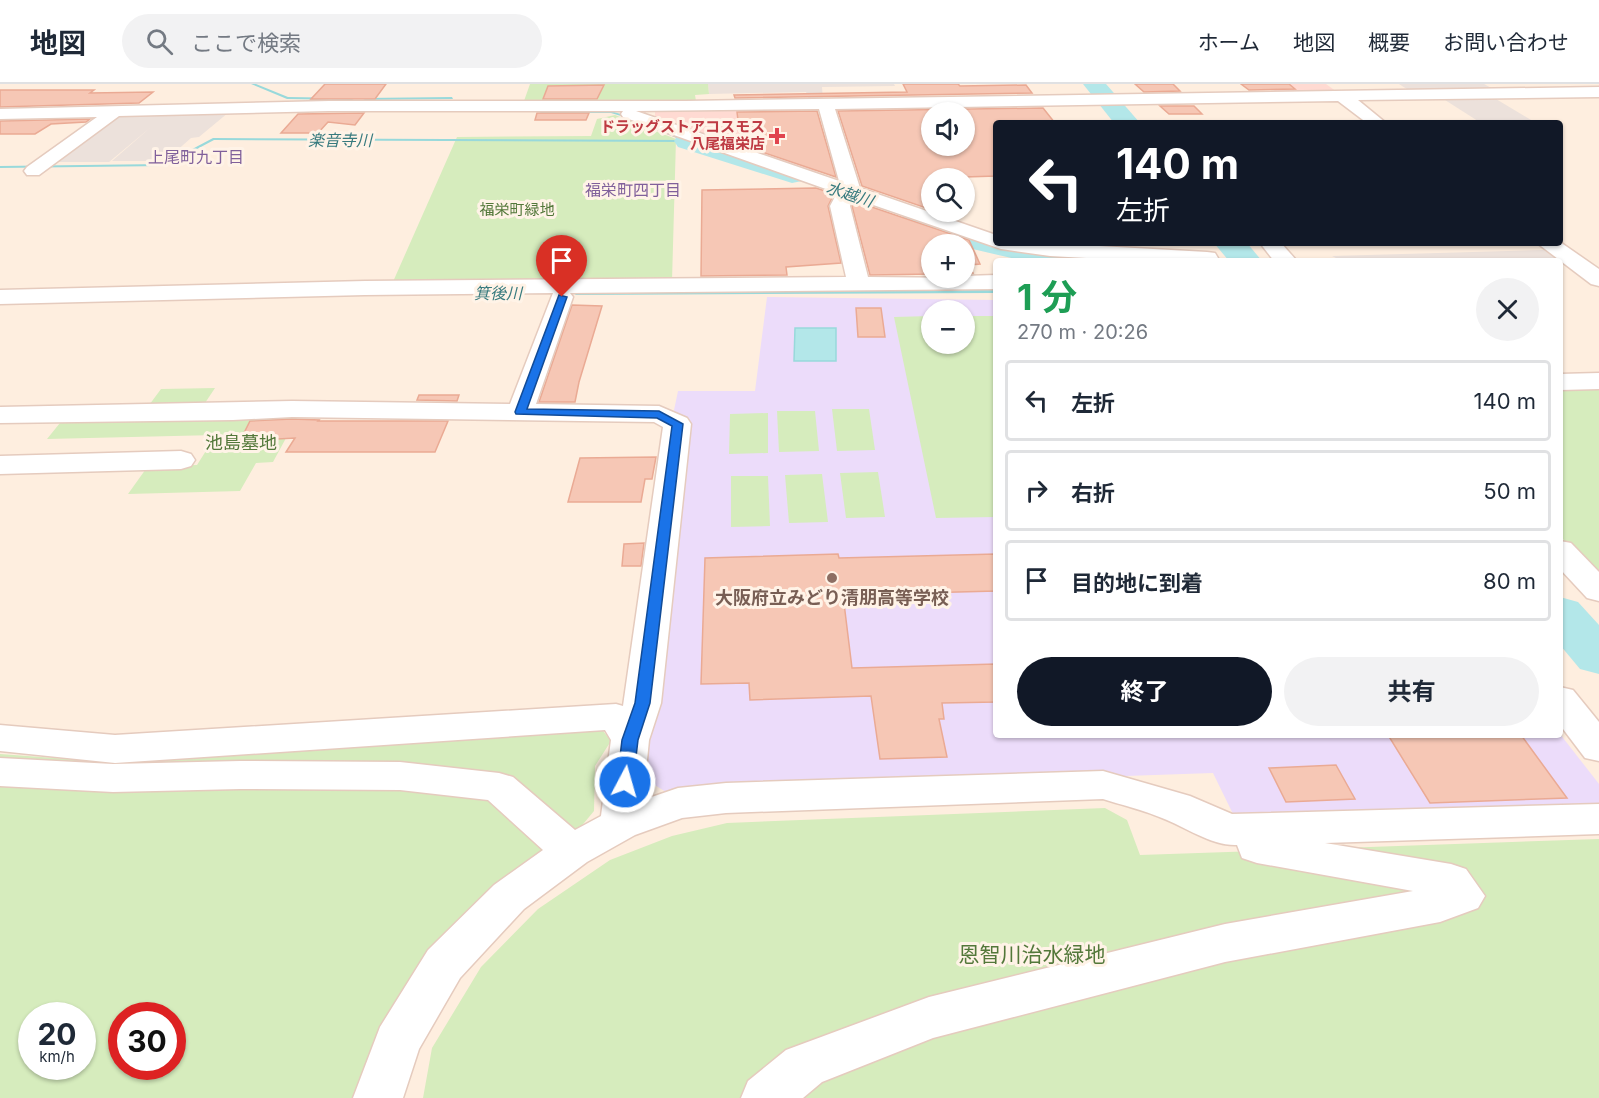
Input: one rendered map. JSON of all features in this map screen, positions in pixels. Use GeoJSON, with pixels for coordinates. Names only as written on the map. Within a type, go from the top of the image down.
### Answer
{"type":"FeatureCollection","features":[{"type":"Feature","properties":{"kind":"street"},"geometry":{"type":"LineString","coordinates":[[1071,84],[1090,105]]}},
{"type":"Feature","properties":{"kind":"street"},"geometry":{"type":"LineString","coordinates":[[1125,84],[1137,100],[1154,115]]}},
{"type":"Feature","properties":{"kind":"street"},"geometry":{"type":"LineString","coordinates":[[1540,84],[1588,109]]}},
{"type":"Feature","properties":{"kind":"street"},"geometry":{"type":"LineString","coordinates":[[802,89],[813,91],[822,104],[847,193],[840,206],[858,283]]}},
{"type":"Feature","properties":{"kind":"street"},"geometry":{"type":"LineString","coordinates":[[460,106],[468,91]]}},
{"type":"Feature","properties":{"kind":"street"},"geometry":{"type":"LineString","coordinates":[[656,106],[656,98],[665,91]]}},
{"type":"Feature","properties":{"kind":"street"},"geometry":{"type":"LineString","coordinates":[[0,114],[117,110],[460,106],[538,101],[605,106],[1090,105],[1137,100],[1599,92]]}},
{"type":"Feature","properties":{"kind":"street"},"geometry":{"type":"LineString","coordinates":[[1342,96],[1374,120]]}},
{"type":"Feature","properties":{"kind":"street"},"geometry":{"type":"LineString","coordinates":[[605,106],[847,193],[993,241]]}},
{"type":"Feature","properties":{"kind":"street"},"geometry":{"type":"LineString","coordinates":[[33,171],[117,110]]}},
{"type":"Feature","properties":{"kind":"street"},"geometry":{"type":"LineString","coordinates":[[1022,246],[1050,250],[1206,256]]}},
{"type":"Feature","properties":{"kind":"street"},"geometry":{"type":"LineString","coordinates":[[1273,246],[1283,258]]}},
{"type":"Feature","properties":{"kind":"street"},"geometry":{"type":"LineString","coordinates":[[1552,246],[1595,274]]}},
{"type":"Feature","properties":{"kind":"street"},"geometry":{"type":"LineString","coordinates":[[1563,272],[1595,274]]}},
{"type":"Feature","properties":{"kind":"street"},"geometry":{"type":"LineString","coordinates":[[0,297],[48,302],[365,288],[993,282]]}},
{"type":"Feature","properties":{"kind":"street"},"geometry":{"type":"LineString","coordinates":[[520,412],[562,297]]}},
{"type":"Feature","properties":{"kind":"street"},"geometry":{"type":"LineString","coordinates":[[1563,382],[1599,381]]}},
{"type":"Feature","properties":{"kind":"street"},"geometry":{"type":"LineString","coordinates":[[0,415],[233,412],[292,408],[659,414],[677,424],[643,703],[630,740],[620,824]]}},
{"type":"Feature","properties":{"kind":"street"},"geometry":{"type":"LineString","coordinates":[[0,465],[181,460]]}},
{"type":"Feature","properties":{"kind":"street"},"geometry":{"type":"LineString","coordinates":[[1563,553],[1599,591]]}},
{"type":"Feature","properties":{"kind":"street"},"geometry":{"type":"LineString","coordinates":[[1563,703],[1599,748]]}},
{"type":"Feature","properties":{"kind":"street"},"geometry":{"type":"LineString","coordinates":[[0,738],[116,749],[616,717],[630,740]]}},
{"type":"Feature","properties":{"kind":"street"},"geometry":{"type":"LineString","coordinates":[[0,772],[113,778],[240,775],[400,776],[499,787],[572,851]]}},
{"type":"Feature","properties":{"kind":"street"},"geometry":{"type":"LineString","coordinates":[[378,1098],[396,1041],[444,964],[509,897],[572,851],[620,824],[678,803],[726,798],[1103,785],[1176,807],[1228,830],[1599,819]]}},
{"type":"Feature","properties":{"kind":"street"},"geometry":{"type":"LineString","coordinates":[[766,1098],[804,1066],[928,1018],[1225,943],[1440,904],[1463,896],[1451,881],[1257,846]]}},
{"type":"Feature","properties":{"kind":"shaded area"},"geometry":{"type":"Polygon","coordinates":[[[708,84],[894,84],[895,86],[822,87],[823,100],[809,100],[806,92],[709,94],[708,84]]]}},
{"type":"Feature","properties":{"kind":"shaded area"},"geometry":{"type":"Polygon","coordinates":[[[1266,84],[1326,84],[1337,92],[1277,93],[1266,84]]]}},
{"type":"Feature","properties":{"kind":"shaded area"},"geometry":{"type":"Polygon","coordinates":[[[1399,84],[1484,84],[1495,90],[1410,91],[1399,84]]]}},
{"type":"Feature","properties":{"kind":"shaded area"},"geometry":{"type":"Polygon","coordinates":[[[1496,99],[1531,120],[1476,120],[1445,100],[1496,99]]]}},
{"type":"Feature","properties":{"kind":"shaded area"},"geometry":{"type":"Polygon","coordinates":[[[801,110],[818,177],[655,122],[655,111],[801,110]]]}},
{"type":"Feature","properties":{"kind":"shaded area"},"geometry":{"type":"Polygon","coordinates":[[[229,112],[199,137],[191,138],[165,161],[112,161],[151,127],[109,162],[57,162],[117,115],[229,112]]]}},
{"type":"Feature","properties":{"kind":"shaded area"},"geometry":{"type":"Polygon","coordinates":[[[1544,250],[1555,258],[1336,258],[1332,256],[1544,250]]]}},
{"type":"Feature","properties":{"kind":"shaded area","name":"大阪府立みどり清朋高等学校"},"geometry":{"type":"Polygon","coordinates":[[[767,297],[993,300],[993,738],[1563,738],[1599,784],[1599,806],[1233,814],[1213,773],[666,792],[645,779],[686,422],[673,415],[678,391],[755,391],[767,297]]]}},
{"type":"Feature","properties":{"kind":"green space"},"geometry":{"type":"Polygon","coordinates":[[[530,84],[708,84],[709,94],[695,95],[696,101],[524,101],[530,84]]]}},
{"type":"Feature","properties":{"kind":"green space","name":"福栄町緑地"},"geometry":{"type":"Polygon","coordinates":[[[615,115],[676,139],[672,281],[392,284],[457,137],[591,136],[597,119],[615,115]]]}},
{"type":"Feature","properties":{"kind":"green space"},"geometry":{"type":"Polygon","coordinates":[[[921,316],[921,354],[975,354],[975,316],[993,316],[993,517],[936,518],[894,317],[921,316]]]}},
{"type":"Feature","properties":{"kind":"green space"},"geometry":{"type":"Polygon","coordinates":[[[1599,386],[1599,577],[1563,539],[1563,387],[1599,386]]]}},
{"type":"Feature","properties":{"kind":"green space","name":"池島墓地"},"geometry":{"type":"Polygon","coordinates":[[[215,388],[195,418],[298,416],[273,462],[256,463],[240,491],[128,494],[148,466],[197,465],[216,435],[47,439],[64,418],[141,416],[161,389],[215,388]]]}},
{"type":"Feature","properties":{"kind":"green space"},"geometry":{"type":"Polygon","coordinates":[[[832,409],[869,409],[875,450],[837,451],[832,409]]]}},
{"type":"Feature","properties":{"kind":"green space"},"geometry":{"type":"Polygon","coordinates":[[[777,411],[815,411],[819,451],[779,452],[777,411]]]}},
{"type":"Feature","properties":{"kind":"green space"},"geometry":{"type":"Polygon","coordinates":[[[768,413],[768,453],[729,454],[730,414],[768,413]]]}},
{"type":"Feature","properties":{"kind":"green space"},"geometry":{"type":"Polygon","coordinates":[[[878,472],[885,517],[846,518],[840,473],[878,472]]]}},
{"type":"Feature","properties":{"kind":"green space"},"geometry":{"type":"Polygon","coordinates":[[[822,474],[828,522],[789,523],[785,475],[822,474]]]}},
{"type":"Feature","properties":{"kind":"green space"},"geometry":{"type":"Polygon","coordinates":[[[731,476],[768,476],[770,526],[731,527],[731,476]]]}},
{"type":"Feature","properties":{"kind":"green space"},"geometry":{"type":"Polygon","coordinates":[[[600,727],[611,741],[595,766],[594,811],[355,1098],[0,1098],[0,754],[82,760],[600,727]]]}},
{"type":"Feature","properties":{"kind":"green space","name":"恩智川治水緑地"},"geometry":{"type":"Polygon","coordinates":[[[1105,808],[1127,820],[1140,855],[1599,839],[1599,1098],[423,1098],[432,1048],[481,967],[538,909],[610,860],[672,836],[727,823],[1105,808]]]}},
{"type":"Feature","properties":{"kind":"water"},"geometry":{"type":"Polygon","coordinates":[[[795,328],[836,328],[836,361],[794,361],[795,328]]]}},
{"type":"Feature","properties":{"kind":"building"},"geometry":{"type":"Polygon","coordinates":[[[325,84],[386,84],[375,99],[311,99],[325,84]]]}},
{"type":"Feature","properties":{"kind":"building"},"geometry":{"type":"Polygon","coordinates":[[[903,84],[1026,85],[1032,93],[735,98],[734,95],[907,92],[903,84]]]}},
{"type":"Feature","properties":{"kind":"building"},"geometry":{"type":"Polygon","coordinates":[[[1135,84],[1173,84],[1180,91],[1144,92],[1135,84]]]}},
{"type":"Feature","properties":{"kind":"building"},"geometry":{"type":"Polygon","coordinates":[[[1241,84],[1289,84],[1295,89],[1249,90],[1241,84]]]}},
{"type":"Feature","properties":{"kind":"building"},"geometry":{"type":"Polygon","coordinates":[[[604,85],[597,99],[543,99],[548,86],[604,85]]]}},
{"type":"Feature","properties":{"kind":"building"},"geometry":{"type":"Polygon","coordinates":[[[0,90],[94,90],[90,93],[153,92],[139,103],[0,107],[0,90]]]}},
{"type":"Feature","properties":{"kind":"building"},"geometry":{"type":"Polygon","coordinates":[[[1160,106],[1194,106],[1202,114],[1169,114],[1160,106]]]}},
{"type":"Feature","properties":{"kind":"building"},"geometry":{"type":"Polygon","coordinates":[[[1043,108],[1053,120],[993,120],[993,176],[975,177],[975,168],[921,168],[921,206],[862,186],[838,111],[921,110],[921,156],[975,156],[975,109],[1043,108]]]}},
{"type":"Feature","properties":{"kind":"building"},"geometry":{"type":"Polygon","coordinates":[[[817,111],[836,177],[741,145],[737,112],[817,111]]]}},
{"type":"Feature","properties":{"kind":"building"},"geometry":{"type":"Polygon","coordinates":[[[364,113],[355,125],[328,122],[318,133],[281,133],[298,114],[364,113]]]}},
{"type":"Feature","properties":{"kind":"building"},"geometry":{"type":"Polygon","coordinates":[[[537,113],[589,113],[586,120],[535,120],[537,113]]]}},
{"type":"Feature","properties":{"kind":"building"},"geometry":{"type":"Polygon","coordinates":[[[90,119],[86,122],[51,124],[35,134],[0,134],[0,121],[90,119]]]}},
{"type":"Feature","properties":{"kind":"building"},"geometry":{"type":"Polygon","coordinates":[[[816,188],[834,194],[828,206],[841,263],[786,267],[787,275],[701,276],[702,190],[816,188]]]}},
{"type":"Feature","properties":{"kind":"building"},"geometry":{"type":"Polygon","coordinates":[[[854,201],[951,234],[921,234],[921,274],[870,275],[852,206],[854,201]]]}},
{"type":"Feature","properties":{"kind":"building"},"geometry":{"type":"Polygon","coordinates":[[[975,253],[980,264],[975,264],[975,253]]]}},
{"type":"Feature","properties":{"kind":"building"},"geometry":{"type":"Polygon","coordinates":[[[572,305],[602,306],[575,402],[539,402],[572,305]]]}},
{"type":"Feature","properties":{"kind":"building"},"geometry":{"type":"Polygon","coordinates":[[[856,308],[881,308],[885,337],[858,337],[856,308]]]}},
{"type":"Feature","properties":{"kind":"building"},"geometry":{"type":"Polygon","coordinates":[[[419,395],[459,395],[457,401],[417,400],[419,395]]]}},
{"type":"Feature","properties":{"kind":"building"},"geometry":{"type":"Polygon","coordinates":[[[292,419],[448,421],[435,452],[286,452],[295,438],[240,441],[250,421],[292,419]]]}},
{"type":"Feature","properties":{"kind":"building"},"geometry":{"type":"Polygon","coordinates":[[[656,457],[652,479],[645,479],[641,502],[568,502],[580,458],[656,457]]]}},
{"type":"Feature","properties":{"kind":"building"},"geometry":{"type":"Polygon","coordinates":[[[644,543],[641,566],[622,566],[624,544],[644,543]]]}},
{"type":"Feature","properties":{"kind":"building"},"geometry":{"type":"Polygon","coordinates":[[[838,554],[839,558],[993,554],[993,591],[843,595],[852,668],[993,664],[993,702],[942,703],[944,719],[939,719],[947,757],[880,759],[871,696],[750,700],[749,683],[701,684],[705,558],[838,554]]]}},
{"type":"Feature","properties":{"kind":"building"},"geometry":{"type":"Polygon","coordinates":[[[1390,738],[1523,738],[1567,798],[1430,803],[1390,738]]]}},
{"type":"Feature","properties":{"kind":"building"},"geometry":{"type":"Polygon","coordinates":[[[1336,765],[1355,799],[1286,802],[1269,768],[1336,765]]]}},
{"type":"Feature","properties":{"kind":"waterway","name":"水越川"},"geometry":{"type":"LineString","coordinates":[[253,84],[287,98],[352,99]]}},
{"type":"Feature","properties":{"kind":"waterway"},"geometry":{"type":"LineString","coordinates":[[1094,84],[1124,120]]}},
{"type":"Feature","properties":{"kind":"waterway","name":"水越川"},"geometry":{"type":"LineString","coordinates":[[365,99],[452,98]]}},
{"type":"Feature","properties":{"kind":"waterway","name":"水越川"},"geometry":{"type":"LineString","coordinates":[[540,107],[541,112],[611,112],[631,118]]}},
{"type":"Feature","properties":{"kind":"waterway","name":"水越川"},"geometry":{"type":"LineString","coordinates":[[651,126],[681,138]]}},
{"type":"Feature","properties":{"kind":"waterway","name":"楽音寺川"},"geometry":{"type":"LineString","coordinates":[[0,167],[165,165],[213,139],[687,141]]}},
{"type":"Feature","properties":{"kind":"waterway","name":"水越川"},"geometry":{"type":"LineString","coordinates":[[687,141],[792,175]]}},
{"type":"Feature","properties":{"kind":"waterway","name":"水越川"},"geometry":{"type":"LineString","coordinates":[[917,216],[993,246]]}},
{"type":"Feature","properties":{"kind":"waterway","name":"水越川"},"geometry":{"type":"LineString","coordinates":[[993,246],[1017,251],[1121,258]]}},
{"type":"Feature","properties":{"kind":"waterway"},"geometry":{"type":"LineString","coordinates":[[1233,246],[1243,258]]}},
{"type":"Feature","properties":{"kind":"waterway","name":"箕後川"},"geometry":{"type":"LineString","coordinates":[[576,293],[993,291]]}},
{"type":"Feature","properties":{"kind":"waterway"},"geometry":{"type":"LineString","coordinates":[[1563,616],[1599,657]]}},
{"type":"Feature","properties":{"kind":"place","name":"ドラッグストアコスモス 八尾福栄店"},"geometry":{"type":"Point","coordinates":[777,136]}},
{"type":"Feature","properties":{"kind":"place","name":"大阪府立みどり清朋高等学校"},"geometry":{"type":"Point","coordinates":[832,578]}},
{"type":"Feature","properties":{"kind":"district","name":"上尾町九丁目"},"geometry":{"type":"Point","coordinates":[196,157]}},
{"type":"Feature","properties":{"kind":"district","name":"福栄町四丁目"},"geometry":{"type":"Point","coordinates":[633,190]}},
{"type":"Feature","properties":{"kind":"route"},"geometry":{"type":"LineString","coordinates":[[562,297],[520,412],[659,414],[677,424],[643,703],[630,740],[625,782]]}}]}
